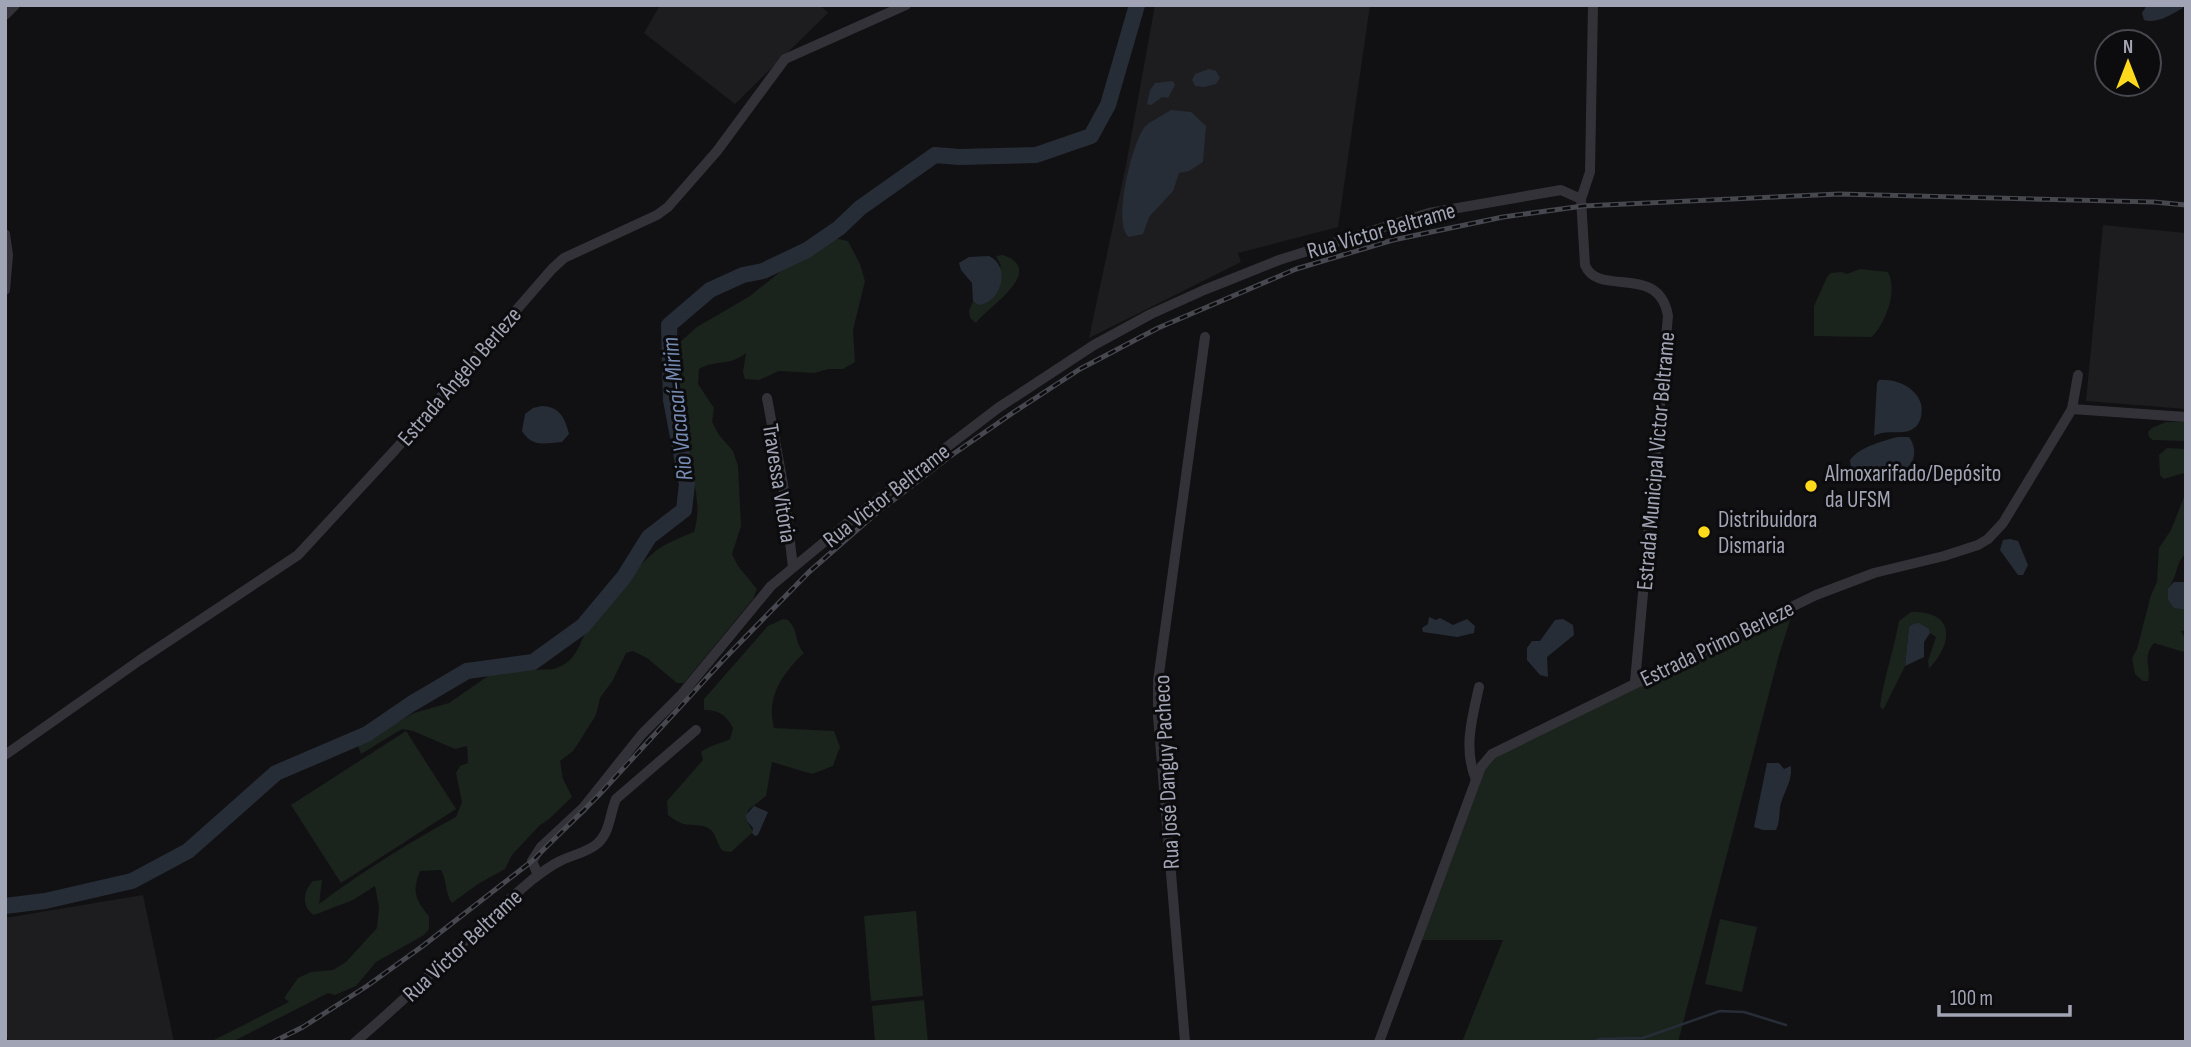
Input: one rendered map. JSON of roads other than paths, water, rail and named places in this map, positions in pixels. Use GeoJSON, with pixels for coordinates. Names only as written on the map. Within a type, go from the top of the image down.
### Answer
{"type":"FeatureCollection","features":[{"type":"Feature","properties":{"kind":"street"},"geometry":{"type":"LineString","coordinates":[[5,15],[15,5]]}},
{"type":"Feature","properties":{"kind":"street","name":"Estrada Ângelo Berleze"},"geometry":{"type":"LineString","coordinates":[[5,755],[140,660],[298,555],[396,450],[552,269],[564,258],[657,215],[668,207],[717,151],[785,60],[906,5]]}},
{"type":"Feature","properties":{"kind":"street","name":"Estrada Municipal Victor Beltrame"},"geometry":{"type":"LineString","coordinates":[[1593,5],[1590,172],[1581,199],[1587,271],[1597,278],[1647,286],[1663,298],[1668,316],[1635,682]]}},
{"type":"Feature","properties":{"kind":"street","name":"Rua Victor Beltrame"},"geometry":{"type":"LineString","coordinates":[[358,1039],[538,875],[532,860],[541,846],[583,808],[627,751],[682,694],[771,586],[998,408],[1094,345],[1172,304],[1279,260],[1429,213],[1561,190],[1581,199]]}},
{"type":"Feature","properties":{"kind":"street"},"geometry":{"type":"LineString","coordinates":[[5,234],[8,256],[5,290]]}},
{"type":"Feature","properties":{"kind":"street","name":"Rua José Danguy Pacheco"},"geometry":{"type":"LineString","coordinates":[[1185,1042],[1158,716],[1158,681],[1205,337]]}},
{"type":"Feature","properties":{"kind":"street"},"geometry":{"type":"LineString","coordinates":[[2078,375],[2072,409],[2186,417]]}},
{"type":"Feature","properties":{"kind":"street","name":"Travessa Vitória"},"geometry":{"type":"LineString","coordinates":[[767,398],[781,475],[793,567]]}},
{"type":"Feature","properties":{"kind":"street","name":"Estrada Primo Berleze"},"geometry":{"type":"LineString","coordinates":[[1378,1042],[1476,780],[1486,760],[1504,746],[1816,595],[1874,573],[1978,545],[1988,539],[2013,508],[2072,409]]}},
{"type":"Feature","properties":{"kind":"street"},"geometry":{"type":"LineString","coordinates":[[1476,780],[1470,765],[1468,740],[1479,687]]}},
{"type":"Feature","properties":{"kind":"street"},"geometry":{"type":"LineString","coordinates":[[538,875],[560,861],[597,844],[608,829],[616,799],[696,730]]}},
{"type":"Feature","properties":{"kind":"waterway","name":"Rio Vacacaí-Mirim"},"geometry":{"type":"LineString","coordinates":[[5,906],[45,901],[132,881],[188,851],[276,773],[367,734],[467,671],[533,662],[583,626],[624,577],[649,537],[684,510],[687,484],[671,400],[669,325],[710,290],[743,275],[763,271],[807,250],[839,228],[860,208],[935,155],[1036,155],[1091,136],[1108,105],[1137,5]]}},
{"type":"Feature","properties":{"kind":"waterway"},"geometry":{"type":"LineString","coordinates":[[1593,1042],[1600,1039],[1643,1038],[1720,1011],[1744,1012],[1786,1025]]}},
{"type":"Feature","properties":{"kind":"railway"},"geometry":{"type":"LineString","coordinates":[[273,1042],[303,1027],[367,986],[532,861],[598,796],[725,658],[809,572],[874,515],[949,457],[1014,412],[1080,369],[1158,328],[1296,269],[1393,240],[1503,217],[1583,206],[1839,194],[2186,205]]}},
{"type":"Feature","properties":{"kind":"place","name":"Almoxarifado/Depósito da UFSM"},"geometry":{"type":"Point","coordinates":[1811,486]}},
{"type":"Feature","properties":{"kind":"place","name":"Distribuidora Dismaria"},"geometry":{"type":"Point","coordinates":[1704,532]}}]}
